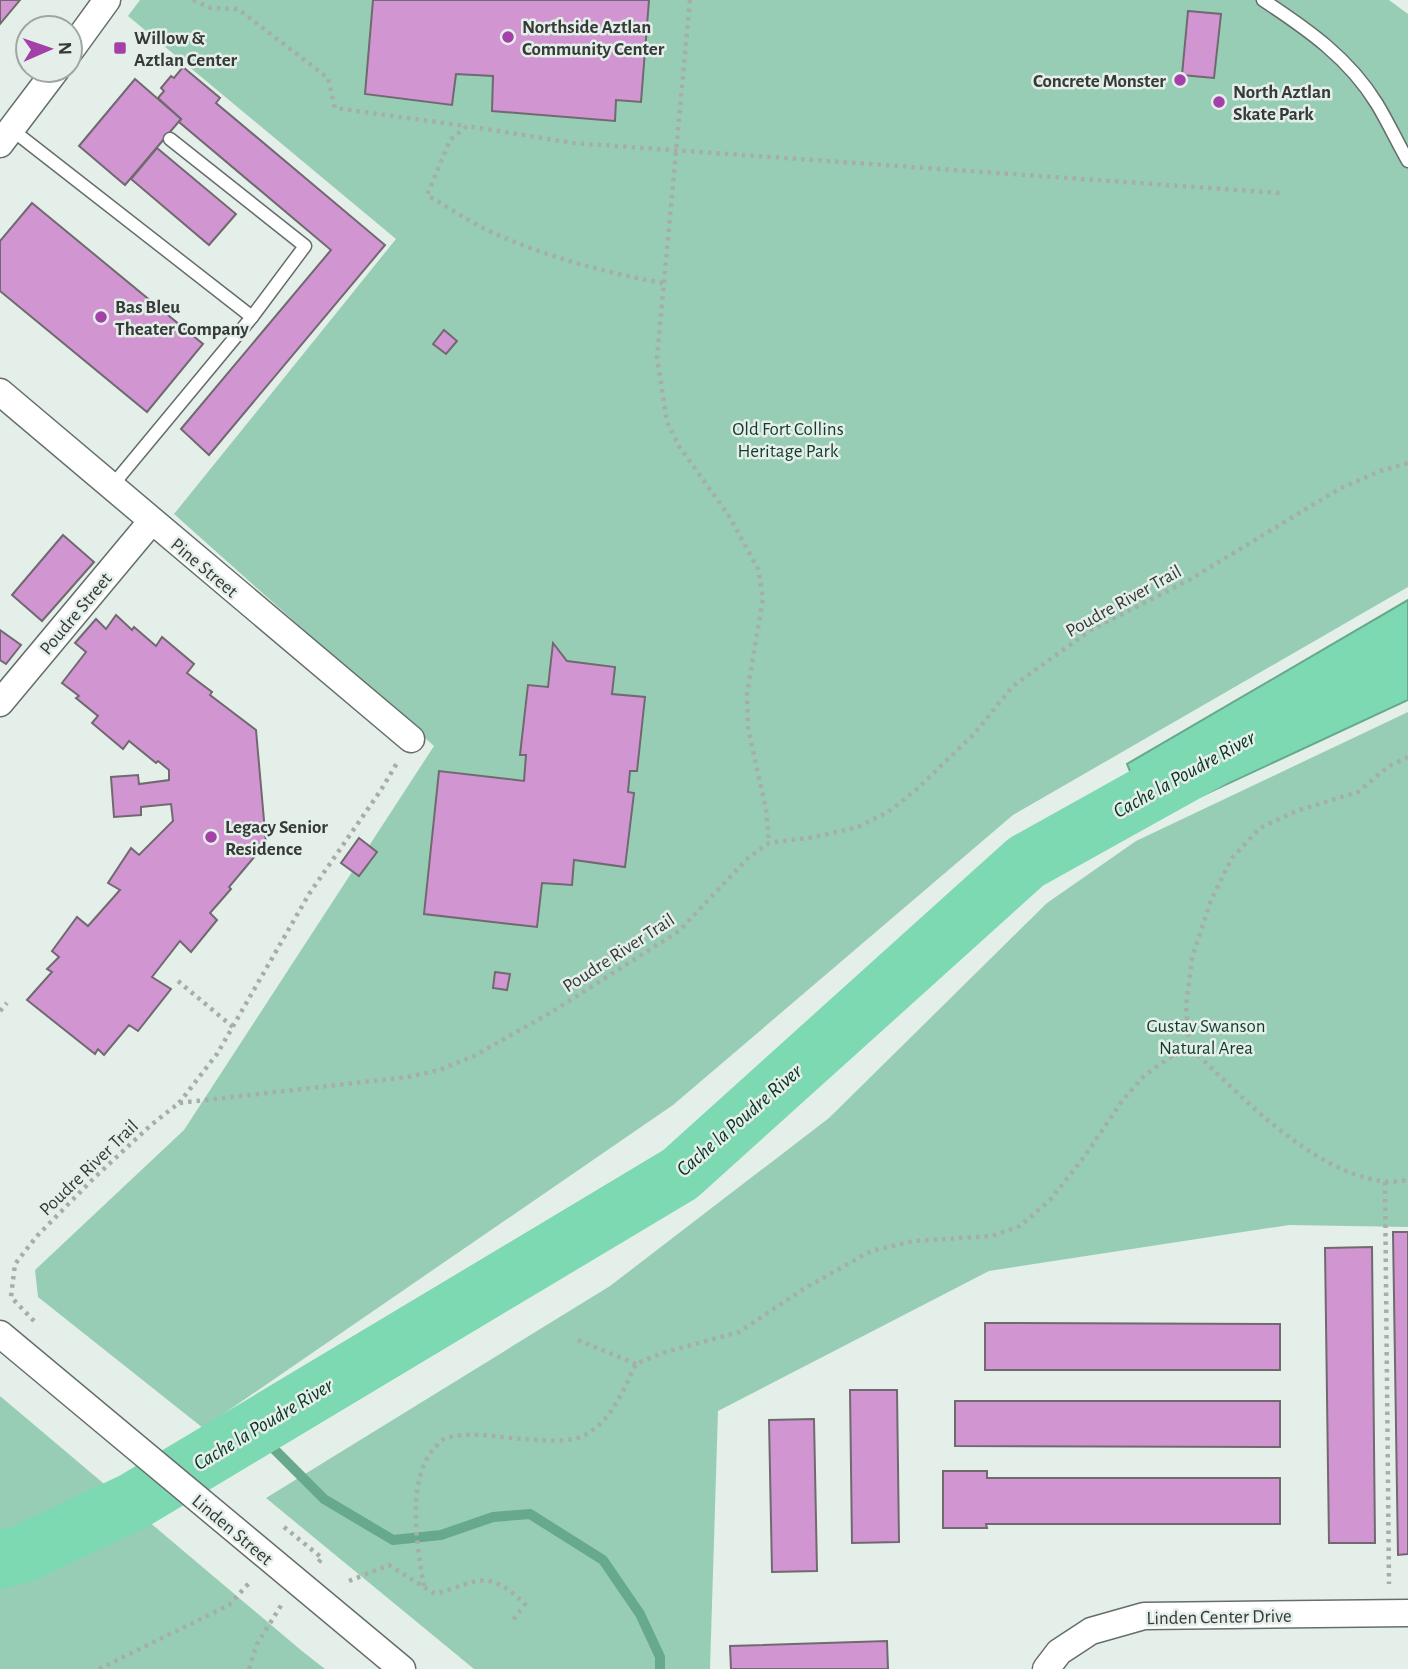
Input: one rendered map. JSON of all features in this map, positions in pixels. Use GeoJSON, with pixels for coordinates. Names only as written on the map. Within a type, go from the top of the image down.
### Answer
{"type":"FeatureCollection","features":[{"type":"Feature","properties":{"kind":"street"},"geometry":{"type":"LineString","coordinates":[[84,30],[103,2]]}},
{"type":"Feature","properties":{"kind":"street"},"geometry":{"type":"LineString","coordinates":[[6,136],[45,84]]}},
{"type":"Feature","properties":{"kind":"street","name":"Pine Street"},"geometry":{"type":"LineString","coordinates":[[0,392],[150,522],[411,739]]}},
{"type":"Feature","properties":{"kind":"street","name":"Poudre Street"},"geometry":{"type":"LineString","coordinates":[[0,703],[150,522]]}},
{"type":"Feature","properties":{"kind":"street","name":"Linden Street"},"geometry":{"type":"LineString","coordinates":[[6,1340],[402,1669]]}},
{"type":"Feature","properties":{"kind":"street","name":"Linden Center Drive"},"geometry":{"type":"LineString","coordinates":[[1046,1669],[1059,1652],[1091,1631],[1144,1616],[1399,1613]]}},
{"type":"Feature","properties":{"kind":"lane"},"geometry":{"type":"LineString","coordinates":[[1263,0],[1311,31],[1344,62],[1376,103],[1408,161]]}},
{"type":"Feature","properties":{"kind":"lane"},"geometry":{"type":"LineString","coordinates":[[6,136],[252,317]]}},
{"type":"Feature","properties":{"kind":"lane"},"geometry":{"type":"LineString","coordinates":[[111,487],[252,317],[305,246],[170,139]]}},
{"type":"Feature","properties":{"kind":"path"},"geometry":{"type":"LineString","coordinates":[[193,0],[211,8],[238,9],[328,78],[335,108],[573,143],[1280,193]]}},
{"type":"Feature","properties":{"kind":"path"},"geometry":{"type":"LineString","coordinates":[[690,0],[657,358],[667,422],[679,446],[729,516],[758,569],[763,598],[747,693],[748,728],[766,809],[769,843]]}},
{"type":"Feature","properties":{"kind":"path"},"geometry":{"type":"LineString","coordinates":[[467,126],[450,140],[427,195],[482,228],[530,247],[615,275],[663,283]]}},
{"type":"Feature","properties":{"kind":"path","name":"Poudre River Trail"},"geometry":{"type":"LineString","coordinates":[[37,1324],[11,1297],[15,1264],[37,1236],[94,1178],[179,1103],[408,1077],[439,1070],[474,1056],[551,1013],[679,931],[749,857],[769,843],[815,837],[858,827],[888,812],[916,790],[974,734],[1013,686],[1091,630],[1189,580],[1339,489],[1380,471],[1408,463]]}},
{"type":"Feature","properties":{"kind":"path"},"geometry":{"type":"LineString","coordinates":[[179,1103],[217,1054],[309,894],[381,790],[411,739]]}},
{"type":"Feature","properties":{"kind":"path"},"geometry":{"type":"LineString","coordinates":[[1408,757],[1389,766],[1357,792],[1296,811],[1260,828],[1233,858],[1211,900],[1192,958],[1186,1006],[1189,1046],[1253,1108],[1308,1152],[1364,1178],[1385,1182],[1408,1180]]}},
{"type":"Feature","properties":{"kind":"path"},"geometry":{"type":"LineString","coordinates":[[178,981],[233,1027]]}},
{"type":"Feature","properties":{"kind":"path"},"geometry":{"type":"LineString","coordinates":[[0,1011],[7,1003]]}},
{"type":"Feature","properties":{"kind":"path"},"geometry":{"type":"LineString","coordinates":[[424,1586],[415,1517],[425,1460],[442,1440],[463,1435],[548,1441],[581,1437],[608,1417],[636,1364],[663,1353],[739,1332],[805,1288],[871,1251],[913,1241],[992,1236],[1020,1226],[1049,1200],[1084,1157],[1122,1101],[1144,1076],[1189,1046]]}},
{"type":"Feature","properties":{"kind":"path"},"geometry":{"type":"LineString","coordinates":[[1385,1182],[1399,1613]]}},
{"type":"Feature","properties":{"kind":"path"},"geometry":{"type":"LineString","coordinates":[[578,1340],[636,1364]]}},
{"type":"Feature","properties":{"kind":"path"},"geometry":{"type":"LineString","coordinates":[[349,1581],[389,1565],[435,1594],[476,1581],[492,1580],[506,1586],[524,1604],[513,1620]]}},
{"type":"Feature","properties":{"kind":"path"},"geometry":{"type":"LineString","coordinates":[[99,1669],[229,1605],[250,1582]]}},
{"type":"Feature","properties":{"kind":"green space","name":"Old Fort Collins Heritage Park"},"geometry":{"type":"Polygon","coordinates":[[[140,0],[1389,0],[1408,14],[1408,587],[1013,815],[673,1105],[203,1428],[38,1297],[35,1270],[184,1130],[434,746],[174,514],[396,239],[128,16],[140,0]]]}},
{"type":"Feature","properties":{"kind":"green space","name":"Gustav Swanson Natural Area"},"geometry":{"type":"Polygon","coordinates":[[[1408,712],[1408,1227],[1289,1225],[989,1271],[718,1411],[710,1669],[474,1669],[266,1498],[610,1286],[829,1118],[1047,903],[1136,841],[1408,712]]]}},
{"type":"Feature","properties":{"kind":"green space"},"geometry":{"type":"Polygon","coordinates":[[[0,1396],[302,1651],[325,1669],[0,1669],[0,1396]]]}},
{"type":"Feature","properties":{"kind":"water"},"geometry":{"type":"Polygon","coordinates":[[[1408,600],[1408,700],[1150,820],[1127,764],[1408,600]]]}},
{"type":"Feature","properties":{"kind":"building"},"geometry":{"type":"Polygon","coordinates":[[[0,0],[20,0],[0,24],[0,0]]]}},
{"type":"Feature","properties":{"kind":"building","name":"Northside Aztlan Community Center"},"geometry":{"type":"Polygon","coordinates":[[[373,0],[649,0],[641,102],[616,100],[615,121],[492,111],[493,76],[456,74],[452,105],[365,94],[373,0]]]}},
{"type":"Feature","properties":{"kind":"building"},"geometry":{"type":"Polygon","coordinates":[[[1188,11],[1221,14],[1214,78],[1182,75],[1188,11]]]}},
{"type":"Feature","properties":{"kind":"building"},"geometry":{"type":"Polygon","coordinates":[[[183,67],[220,98],[216,103],[385,245],[209,455],[181,429],[331,250],[179,122],[181,119],[158,98],[164,91],[161,88],[183,67]]]}},
{"type":"Feature","properties":{"kind":"building"},"geometry":{"type":"Polygon","coordinates":[[[135,79],[181,119],[125,185],[79,146],[135,79]]]}},
{"type":"Feature","properties":{"kind":"building"},"geometry":{"type":"Polygon","coordinates":[[[157,148],[236,214],[209,245],[131,179],[157,148]]]}},
{"type":"Feature","properties":{"kind":"building","name":"Bas Bleu Theater Company"},"geometry":{"type":"Polygon","coordinates":[[[32,203],[203,344],[147,412],[0,291],[0,241],[32,203]]]}},
{"type":"Feature","properties":{"kind":"building"},"geometry":{"type":"Polygon","coordinates":[[[444,330],[457,341],[446,354],[433,344],[444,330]]]}},
{"type":"Feature","properties":{"kind":"building"},"geometry":{"type":"Polygon","coordinates":[[[63,535],[94,562],[42,621],[12,595],[63,535]]]}},
{"type":"Feature","properties":{"kind":"building","name":"Legacy Senior Residence"},"geometry":{"type":"Polygon","coordinates":[[[116,615],[156,646],[162,637],[194,664],[187,673],[212,692],[210,695],[256,730],[266,843],[210,913],[217,920],[191,952],[180,941],[152,977],[171,989],[138,1031],[129,1025],[104,1055],[98,1049],[95,1054],[27,1000],[52,972],[47,969],[59,957],[52,951],[77,917],[88,926],[120,890],[108,883],[131,848],[139,855],[173,821],[171,804],[141,807],[141,815],[114,817],[111,777],[138,775],[139,784],[169,780],[169,770],[129,741],[123,749],[92,723],[98,716],[62,683],[86,652],[75,643],[96,619],[106,629],[116,615]]]}},
{"type":"Feature","properties":{"kind":"building"},"geometry":{"type":"Polygon","coordinates":[[[0,630],[21,645],[6,664],[0,660],[0,630]]]}},
{"type":"Feature","properties":{"kind":"building"},"geometry":{"type":"Polygon","coordinates":[[[553,643],[567,661],[615,667],[612,694],[645,697],[637,771],[630,771],[628,792],[634,793],[625,867],[574,860],[572,885],[542,883],[537,927],[424,914],[439,771],[524,781],[526,755],[520,755],[528,685],[548,687],[553,643]]]}},
{"type":"Feature","properties":{"kind":"building"},"geometry":{"type":"Polygon","coordinates":[[[359,838],[377,852],[359,876],[341,863],[359,838]]]}},
{"type":"Feature","properties":{"kind":"building"},"geometry":{"type":"Polygon","coordinates":[[[495,972],[510,974],[507,990],[493,988],[495,972]]]}},
{"type":"Feature","properties":{"kind":"building"},"geometry":{"type":"Polygon","coordinates":[[[1393,1232],[1408,1232],[1408,1554],[1398,1555],[1393,1232]]]}},
{"type":"Feature","properties":{"kind":"building"},"geometry":{"type":"Polygon","coordinates":[[[1372,1247],[1375,1543],[1329,1543],[1325,1248],[1372,1247]]]}},
{"type":"Feature","properties":{"kind":"building"},"geometry":{"type":"Polygon","coordinates":[[[985,1323],[1280,1324],[1280,1370],[985,1370],[985,1323]]]}},
{"type":"Feature","properties":{"kind":"building"},"geometry":{"type":"Polygon","coordinates":[[[850,1390],[897,1390],[899,1542],[852,1543],[850,1390]]]}},
{"type":"Feature","properties":{"kind":"building"},"geometry":{"type":"Polygon","coordinates":[[[955,1401],[1280,1401],[1280,1447],[955,1446],[955,1401]]]}},
{"type":"Feature","properties":{"kind":"building"},"geometry":{"type":"Polygon","coordinates":[[[814,1419],[817,1571],[772,1572],[769,1420],[814,1419]]]}},
{"type":"Feature","properties":{"kind":"building"},"geometry":{"type":"Polygon","coordinates":[[[943,1471],[987,1471],[987,1478],[1280,1478],[1280,1524],[986,1524],[987,1528],[943,1528],[943,1471]]]}},
{"type":"Feature","properties":{"kind":"building"},"geometry":{"type":"Polygon","coordinates":[[[887,1641],[888,1669],[731,1669],[730,1646],[887,1641]]]}},
{"type":"Feature","properties":{"kind":"waterway","name":"Cache la Poudre River"},"geometry":{"type":"LineString","coordinates":[[0,1560],[24,1553],[134,1501],[680,1174],[1026,862],[1211,759]]}},
{"type":"Feature","properties":{"kind":"waterway"},"geometry":{"type":"LineString","coordinates":[[255,1430],[324,1499],[393,1540],[441,1535],[493,1517],[530,1514],[603,1560],[640,1614],[660,1657],[660,1669]]}},
{"type":"Feature","properties":{"kind":"place","name":"Northside Aztlan Community Center"},"geometry":{"type":"Point","coordinates":[508,37]}},
{"type":"Feature","properties":{"kind":"place","name":"Willow & Aztlan Center"},"geometry":{"type":"Point","coordinates":[120,48]}},
{"type":"Feature","properties":{"kind":"place","name":"Concrete Monster"},"geometry":{"type":"Point","coordinates":[1180,80]}},
{"type":"Feature","properties":{"kind":"place","name":"North Aztlan Skate Park"},"geometry":{"type":"Point","coordinates":[1219,102]}},
{"type":"Feature","properties":{"kind":"place","name":"Bas Bleu Theater Company"},"geometry":{"type":"Point","coordinates":[101,317]}},
{"type":"Feature","properties":{"kind":"place","name":"Legacy Senior Residence"},"geometry":{"type":"Point","coordinates":[211,837]}}]}
